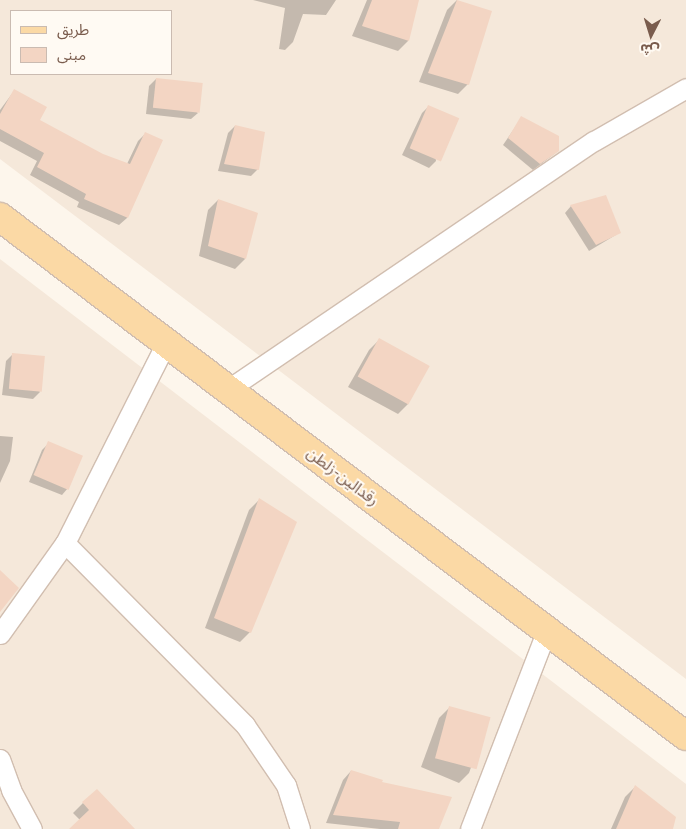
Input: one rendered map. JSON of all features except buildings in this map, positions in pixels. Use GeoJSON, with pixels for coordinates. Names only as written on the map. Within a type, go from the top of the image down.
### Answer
{"type":"FeatureCollection","features":[{"type":"Feature","properties":{"kind":"main road","name":"رقدالين-زلطن"},"geometry":{"type":"LineString","coordinates":[[0,217],[686,736]]}},
{"type":"Feature","properties":{"kind":"street"},"geometry":{"type":"LineString","coordinates":[[227,390],[594,141],[686,88]]}},
{"type":"Feature","properties":{"kind":"street"},"geometry":{"type":"LineString","coordinates":[[0,634],[65,543],[166,343]]}},
{"type":"Feature","properties":{"kind":"street"},"geometry":{"type":"LineString","coordinates":[[65,543],[245,725],[286,785],[300,829]]}},
{"type":"Feature","properties":{"kind":"street"},"geometry":{"type":"LineString","coordinates":[[470,829],[547,629]]}},
{"type":"Feature","properties":{"kind":"street"},"geometry":{"type":"LineString","coordinates":[[0,759],[11,790],[32,829]]}},
{"type":"Feature","properties":{"kind":"shaded area"},"geometry":{"type":"Polygon","coordinates":[[[0,0],[686,0],[686,679],[0,159],[0,0]]]}},
{"type":"Feature","properties":{"kind":"shaded area"},"geometry":{"type":"Polygon","coordinates":[[[0,259],[686,784],[686,829],[0,829],[0,259]]]}}]}
